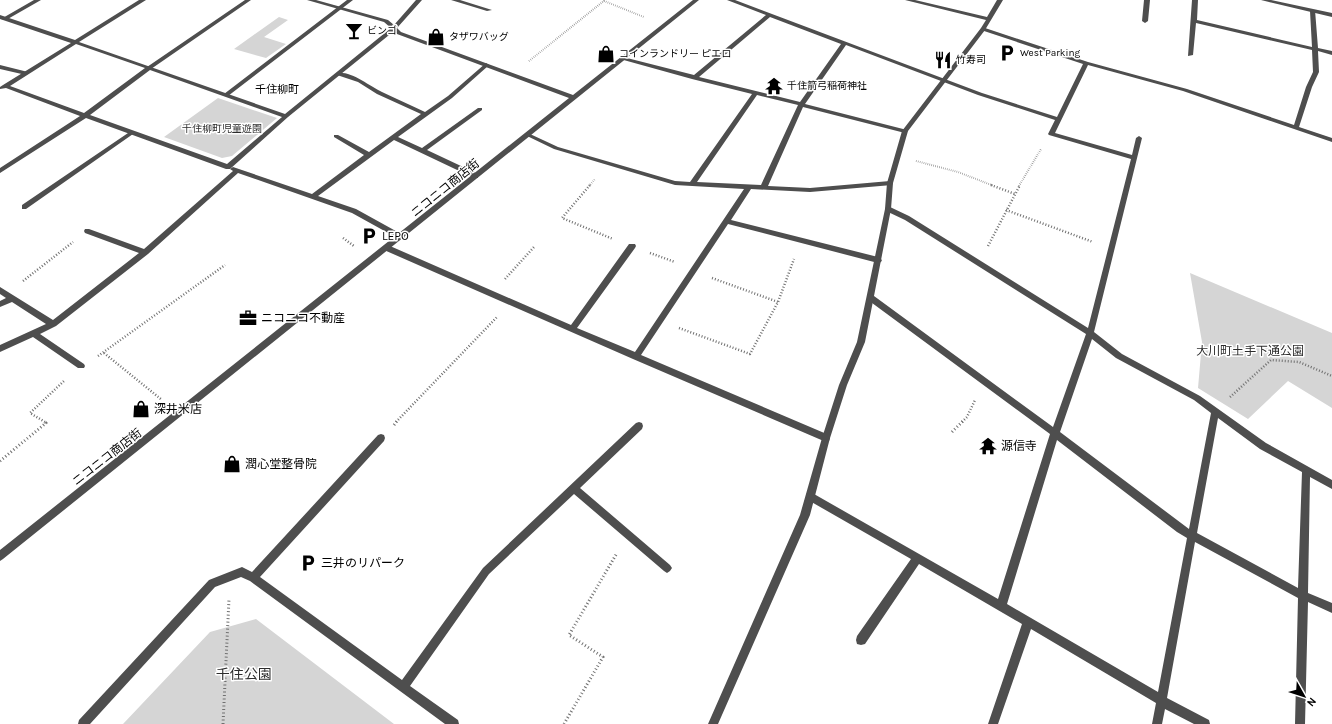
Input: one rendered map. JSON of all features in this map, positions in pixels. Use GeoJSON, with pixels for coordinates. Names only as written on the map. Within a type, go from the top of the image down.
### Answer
{"type":"FeatureCollection","features":[{"type":"Feature","properties":{"kind":"street"},"geometry":{"type":"LineString","coordinates":[[2,18],[38,0]]}},
{"type":"Feature","properties":{"kind":"street"},"geometry":{"type":"LineString","coordinates":[[2,88],[143,0]]}},
{"type":"Feature","properties":{"kind":"street"},"geometry":{"type":"LineString","coordinates":[[0,171],[84,116],[149,68],[248,0]]}},
{"type":"Feature","properties":{"kind":"street"},"geometry":{"type":"LineString","coordinates":[[310,0],[386,21],[399,33],[574,98]]}},
{"type":"Feature","properties":{"kind":"street"},"geometry":{"type":"LineString","coordinates":[[226,95],[350,0]]}},
{"type":"Feature","properties":{"kind":"street"},"geometry":{"type":"LineString","coordinates":[[228,167],[286,116],[386,36],[419,0]]}},
{"type":"Feature","properties":{"kind":"street"},"geometry":{"type":"LineString","coordinates":[[454,0],[489,10]]}},
{"type":"Feature","properties":{"kind":"street","name":"ニコニコ商店街"},"geometry":{"type":"LineString","coordinates":[[0,556],[180,414],[696,0]]}},
{"type":"Feature","properties":{"kind":"street"},"geometry":{"type":"LineString","coordinates":[[730,0],[944,81],[1058,119]]}},
{"type":"Feature","properties":{"kind":"street"},"geometry":{"type":"LineString","coordinates":[[908,0],[988,19]]}},
{"type":"Feature","properties":{"kind":"street"},"geometry":{"type":"LineString","coordinates":[[713,724],[805,515],[811,497],[826,438],[844,385],[861,342],[888,209],[890,182],[905,131],[983,29],[1000,0]]}},
{"type":"Feature","properties":{"kind":"street"},"geometry":{"type":"LineString","coordinates":[[1145,21],[1147,0]]}},
{"type":"Feature","properties":{"kind":"street"},"geometry":{"type":"LineString","coordinates":[[1190,55],[1195,0]]}},
{"type":"Feature","properties":{"kind":"street"},"geometry":{"type":"LineString","coordinates":[[1264,0],[1332,15]]}},
{"type":"Feature","properties":{"kind":"street"},"geometry":{"type":"LineString","coordinates":[[1296,128],[1309,87],[1316,72],[1313,11]]}},
{"type":"Feature","properties":{"kind":"street"},"geometry":{"type":"LineString","coordinates":[[694,78],[769,15]]}},
{"type":"Feature","properties":{"kind":"street"},"geometry":{"type":"LineString","coordinates":[[2,18],[286,116]]}},
{"type":"Feature","properties":{"kind":"street"},"geometry":{"type":"LineString","coordinates":[[1194,21],[1332,53]]}},
{"type":"Feature","properties":{"kind":"street"},"geometry":{"type":"LineString","coordinates":[[983,29],[1086,63],[1185,90],[1332,140]]}},
{"type":"Feature","properties":{"kind":"street"},"geometry":{"type":"LineString","coordinates":[[764,187],[801,105],[844,44]]}},
{"type":"Feature","properties":{"kind":"street"},"geometry":{"type":"LineString","coordinates":[[623,59],[905,131]]}},
{"type":"Feature","properties":{"kind":"street"},"geometry":{"type":"LineString","coordinates":[[1086,63],[1050,134],[1134,158]]}},
{"type":"Feature","properties":{"kind":"street"},"geometry":{"type":"LineString","coordinates":[[314,196],[392,137],[450,97],[486,66]]}},
{"type":"Feature","properties":{"kind":"street"},"geometry":{"type":"LineString","coordinates":[[0,67],[26,73]]}},
{"type":"Feature","properties":{"kind":"street"},"geometry":{"type":"LineString","coordinates":[[339,74],[360,81],[379,93],[425,114]]}},
{"type":"Feature","properties":{"kind":"street"},"geometry":{"type":"LineString","coordinates":[[2,88],[314,196],[354,211],[401,237]]}},
{"type":"Feature","properties":{"kind":"street"},"geometry":{"type":"LineString","coordinates":[[692,184],[755,93]]}},
{"type":"Feature","properties":{"kind":"street"},"geometry":{"type":"LineString","coordinates":[[422,151],[480,109]]}},
{"type":"Feature","properties":{"kind":"street"},"geometry":{"type":"LineString","coordinates":[[24,207],[131,133]]}},
{"type":"Feature","properties":{"kind":"street"},"geometry":{"type":"LineString","coordinates":[[528,135],[556,148],[674,183],[810,190],[890,182]]}},
{"type":"Feature","properties":{"kind":"street"},"geometry":{"type":"LineString","coordinates":[[336,136],[369,155]]}},
{"type":"Feature","properties":{"kind":"street"},"geometry":{"type":"LineString","coordinates":[[392,137],[476,176]]}},
{"type":"Feature","properties":{"kind":"street"},"geometry":{"type":"LineString","coordinates":[[1001,606],[1055,433],[1090,333],[1139,138]]}},
{"type":"Feature","properties":{"kind":"street"},"geometry":{"type":"LineString","coordinates":[[0,349],[52,324],[145,252],[238,170]]}},
{"type":"Feature","properties":{"kind":"street"},"geometry":{"type":"LineString","coordinates":[[636,357],[749,187]]}},
{"type":"Feature","properties":{"kind":"street"},"geometry":{"type":"LineString","coordinates":[[888,209],[907,218],[1090,333],[1119,356],[1196,398],[1263,446],[1332,485]]}},
{"type":"Feature","properties":{"kind":"street"},"geometry":{"type":"LineString","coordinates":[[726,221],[878,260]]}},
{"type":"Feature","properties":{"kind":"street"},"geometry":{"type":"LineString","coordinates":[[87,230],[145,252]]}},
{"type":"Feature","properties":{"kind":"street"},"geometry":{"type":"LineString","coordinates":[[572,329],[632,246]]}},
{"type":"Feature","properties":{"kind":"street"},"geometry":{"type":"LineString","coordinates":[[387,248],[826,438]]}},
{"type":"Feature","properties":{"kind":"street"},"geometry":{"type":"LineString","coordinates":[[0,304],[6,294],[52,324]]}},
{"type":"Feature","properties":{"kind":"street"},"geometry":{"type":"LineString","coordinates":[[870,298],[1055,433],[1180,529],[1302,595],[1332,608]]}},
{"type":"Feature","properties":{"kind":"street"},"geometry":{"type":"LineString","coordinates":[[33,333],[80,366]]}},
{"type":"Feature","properties":{"kind":"street"},"geometry":{"type":"LineString","coordinates":[[1157,724],[1215,411]]}},
{"type":"Feature","properties":{"kind":"street"},"geometry":{"type":"LineString","coordinates":[[403,687],[486,571],[639,426]]}},
{"type":"Feature","properties":{"kind":"street"},"geometry":{"type":"LineString","coordinates":[[253,578],[381,438]]}},
{"type":"Feature","properties":{"kind":"street"},"geometry":{"type":"LineString","coordinates":[[1300,724],[1306,470]]}},
{"type":"Feature","properties":{"kind":"street"},"geometry":{"type":"LineString","coordinates":[[574,488],[667,568]]}},
{"type":"Feature","properties":{"kind":"street"},"geometry":{"type":"LineString","coordinates":[[811,497],[1001,606],[1162,701],[1205,724]]}},
{"type":"Feature","properties":{"kind":"street"},"geometry":{"type":"LineString","coordinates":[[861,640],[917,558]]}},
{"type":"Feature","properties":{"kind":"street"},"geometry":{"type":"LineString","coordinates":[[83,724],[212,583],[242,572],[253,578],[454,724]]}},
{"type":"Feature","properties":{"kind":"street"},"geometry":{"type":"LineString","coordinates":[[993,724],[1028,622]]}},
{"type":"Feature","properties":{"kind":"path"},"geometry":{"type":"LineString","coordinates":[[512,75],[605,1],[665,25]]}},
{"type":"Feature","properties":{"kind":"path"},"geometry":{"type":"LineString","coordinates":[[979,263],[1014,194],[1050,134]]}},
{"type":"Feature","properties":{"kind":"path"},"geometry":{"type":"LineString","coordinates":[[898,156],[958,172],[1014,194]]}},
{"type":"Feature","properties":{"kind":"path"},"geometry":{"type":"LineString","coordinates":[[608,164],[562,218],[778,302]]}},
{"type":"Feature","properties":{"kind":"path"},"geometry":{"type":"LineString","coordinates":[[1006,210],[1054,229],[1112,248]]}},
{"type":"Feature","properties":{"kind":"path"},"geometry":{"type":"LineString","coordinates":[[6,294],[87,230]]}},
{"type":"Feature","properties":{"kind":"path"},"geometry":{"type":"LineString","coordinates":[[660,321],[750,354],[778,302],[802,240]]}},
{"type":"Feature","properties":{"kind":"path"},"geometry":{"type":"LineString","coordinates":[[491,294],[534,247]]}},
{"type":"Feature","properties":{"kind":"path"},"geometry":{"type":"LineString","coordinates":[[0,461],[46,423],[30,413],[80,366],[104,353],[224,265]]}},
{"type":"Feature","properties":{"kind":"path"},"geometry":{"type":"LineString","coordinates":[[381,438],[512,303]]}},
{"type":"Feature","properties":{"kind":"path"},"geometry":{"type":"LineString","coordinates":[[104,353],[180,414]]}},
{"type":"Feature","properties":{"kind":"path"},"geometry":{"type":"LineString","coordinates":[[1215,411],[1271,360],[1299,362],[1332,376]]}},
{"type":"Feature","properties":{"kind":"path"},"geometry":{"type":"LineString","coordinates":[[952,432],[967,417],[974,401],[989,384]]}},
{"type":"Feature","properties":{"kind":"path"},"geometry":{"type":"LineString","coordinates":[[564,724],[603,656],[569,635],[628,534]]}},
{"type":"Feature","properties":{"kind":"path"},"geometry":{"type":"LineString","coordinates":[[223,724],[227,672],[230,576]]}},
{"type":"Feature","properties":{"kind":"green space"},"geometry":{"type":"Polygon","coordinates":[[[279,17],[288,20],[264,37],[286,44],[266,58],[234,49],[279,17]]]}},
{"type":"Feature","properties":{"kind":"green space","name":"千住柳町児童遊園"},"geometry":{"type":"Polygon","coordinates":[[[218,98],[277,118],[232,156],[222,158],[164,137],[218,98]]]}},
{"type":"Feature","properties":{"kind":"green space","name":"大川町土手下通公園"},"geometry":{"type":"Polygon","coordinates":[[[1190,273],[1332,333],[1332,408],[1288,381],[1248,419],[1198,388],[1202,342],[1190,273]]]}},
{"type":"Feature","properties":{"kind":"green space","name":"千住公園"},"geometry":{"type":"Polygon","coordinates":[[[256,619],[394,724],[123,724],[210,632],[256,619]]]}},
{"type":"Feature","properties":{"kind":"place","name":"ビンゴ"},"geometry":{"type":"Point","coordinates":[354,31]}},
{"type":"Feature","properties":{"kind":"place","name":"タザワバッグ"},"geometry":{"type":"Point","coordinates":[436,37]}},
{"type":"Feature","properties":{"kind":"place","name":"West Parking"},"geometry":{"type":"Point","coordinates":[1007,53]}},
{"type":"Feature","properties":{"kind":"place","name":"コインランドリー ピエロ"},"geometry":{"type":"Point","coordinates":[606,54]}},
{"type":"Feature","properties":{"kind":"place","name":"竹寿司"},"geometry":{"type":"Point","coordinates":[943,60]}},
{"type":"Feature","properties":{"kind":"place","name":"千住箭弓稲荷神社"},"geometry":{"type":"Point","coordinates":[774,86]}},
{"type":"Feature","properties":{"kind":"place","name":"LEPO"},"geometry":{"type":"Point","coordinates":[369,236]}},
{"type":"Feature","properties":{"kind":"place","name":"ニコニコ不動産"},"geometry":{"type":"Point","coordinates":[248,318]}},
{"type":"Feature","properties":{"kind":"place","name":"深井米店"},"geometry":{"type":"Point","coordinates":[141,409]}},
{"type":"Feature","properties":{"kind":"place","name":"源信寺"},"geometry":{"type":"Point","coordinates":[988,446]}},
{"type":"Feature","properties":{"kind":"place","name":"潤心堂整骨院"},"geometry":{"type":"Point","coordinates":[232,464]}},
{"type":"Feature","properties":{"kind":"place","name":"三井のリパーク"},"geometry":{"type":"Point","coordinates":[308,563]}},
{"type":"Feature","properties":{"kind":"district","name":"千住柳町"},"geometry":{"type":"Point","coordinates":[277,89]}}]}
